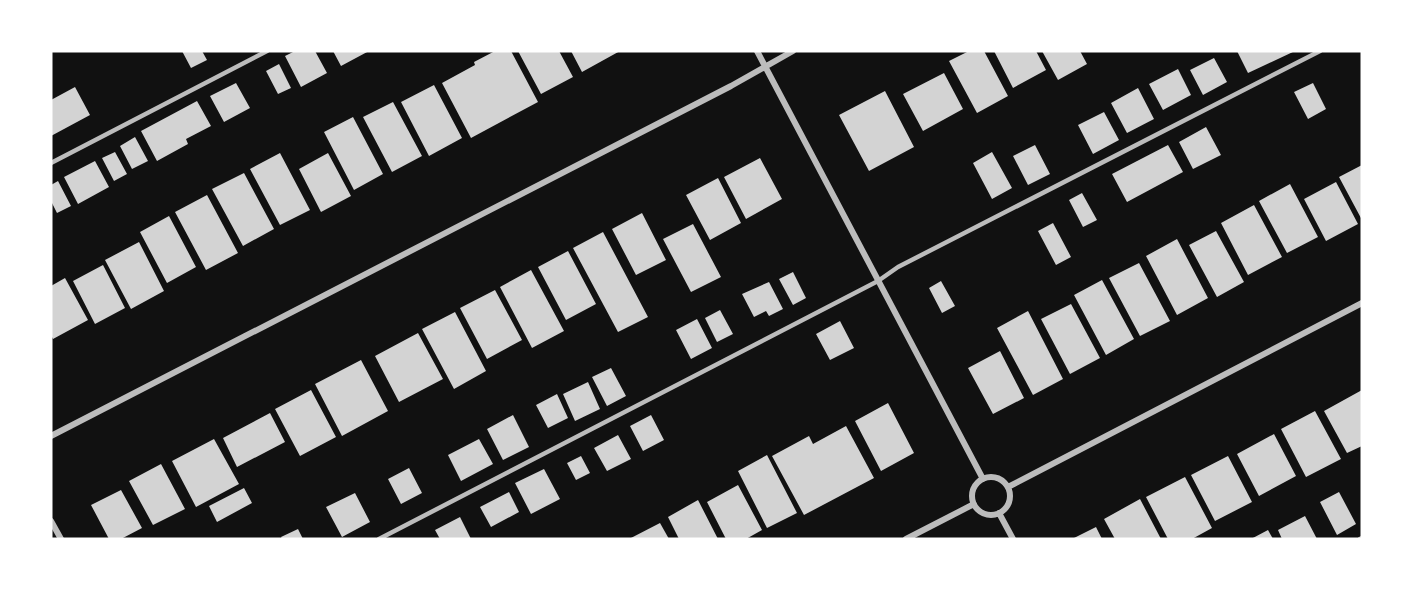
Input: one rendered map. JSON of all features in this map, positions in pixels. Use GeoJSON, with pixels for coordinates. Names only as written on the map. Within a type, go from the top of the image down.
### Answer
{"type":"FeatureCollection","features":[{"type":"Feature","properties":{"kind":"street"},"geometry":{"type":"LineString","coordinates":[[757,51],[983,479]]}},
{"type":"Feature","properties":{"kind":"street"},"geometry":{"type":"LineString","coordinates":[[51,436],[720,91],[793,51]]}},
{"type":"Feature","properties":{"kind":"street"},"geometry":{"type":"LineString","coordinates":[[1008,487],[1362,303]]}},
{"type":"Feature","properties":{"kind":"street"},"geometry":{"type":"LineString","coordinates":[[1000,478],[1008,487],[1010,493],[1008,504],[999,513],[982,512],[974,504],[972,498],[974,487],[983,479],[1000,478]]}},
{"type":"Feature","properties":{"kind":"street"},"geometry":{"type":"LineString","coordinates":[[906,539],[974,504]]}},
{"type":"Feature","properties":{"kind":"street"},"geometry":{"type":"LineString","coordinates":[[999,513],[1013,539]]}},
{"type":"Feature","properties":{"kind":"street"},"geometry":{"type":"LineString","coordinates":[[51,521],[61,539]]}},
{"type":"Feature","properties":{"kind":"lane"},"geometry":{"type":"LineString","coordinates":[[51,163],[267,51]]}},
{"type":"Feature","properties":{"kind":"lane"},"geometry":{"type":"LineString","coordinates":[[379,539],[878,281],[898,267],[1320,51]]}},
{"type":"Feature","properties":{"kind":"building"},"geometry":{"type":"Polygon","coordinates":[[[182,51],[202,51],[207,60],[191,68],[182,51]]]}},
{"type":"Feature","properties":{"kind":"building"},"geometry":{"type":"Polygon","coordinates":[[[295,51],[315,51],[327,73],[301,87],[285,56],[295,51]]]}},
{"type":"Feature","properties":{"kind":"building"},"geometry":{"type":"Polygon","coordinates":[[[333,51],[369,51],[341,66],[333,51]]]}},
{"type":"Feature","properties":{"kind":"building"},"geometry":{"type":"Polygon","coordinates":[[[495,51],[511,51],[538,102],[471,138],[442,83],[495,51]]]}},
{"type":"Feature","properties":{"kind":"building"},"geometry":{"type":"Polygon","coordinates":[[[518,51],[559,51],[573,77],[541,94],[518,51]]]}},
{"type":"Feature","properties":{"kind":"building"},"geometry":{"type":"Polygon","coordinates":[[[571,51],[620,51],[582,72],[571,51]]]}},
{"type":"Feature","properties":{"kind":"building"},"geometry":{"type":"Polygon","coordinates":[[[969,51],[984,51],[1008,96],[977,113],[949,61],[969,51]]]}},
{"type":"Feature","properties":{"kind":"building"},"geometry":{"type":"Polygon","coordinates":[[[994,51],[1036,51],[1046,70],[1013,88],[994,51]]]}},
{"type":"Feature","properties":{"kind":"building"},"geometry":{"type":"Polygon","coordinates":[[[1042,51],[1080,51],[1087,64],[1058,80],[1042,51]]]}},
{"type":"Feature","properties":{"kind":"building"},"geometry":{"type":"Polygon","coordinates":[[[1237,51],[1295,51],[1248,73],[1237,51]]]}},
{"type":"Feature","properties":{"kind":"building"},"geometry":{"type":"Polygon","coordinates":[[[1214,58],[1227,82],[1203,95],[1190,70],[1214,58]]]}},
{"type":"Feature","properties":{"kind":"building"},"geometry":{"type":"Polygon","coordinates":[[[279,64],[291,88],[278,94],[266,71],[279,64]]]}},
{"type":"Feature","properties":{"kind":"building"},"geometry":{"type":"Polygon","coordinates":[[[1178,69],[1191,95],[1163,110],[1149,84],[1178,69]]]}},
{"type":"Feature","properties":{"kind":"building"},"geometry":{"type":"Polygon","coordinates":[[[944,73],[963,109],[923,131],[903,94],[944,73]]]}},
{"type":"Feature","properties":{"kind":"building"},"geometry":{"type":"Polygon","coordinates":[[[236,83],[250,108],[224,122],[210,96],[236,83]]]}},
{"type":"Feature","properties":{"kind":"building"},"geometry":{"type":"Polygon","coordinates":[[[1313,83],[1326,109],[1308,119],[1294,92],[1313,83]]]}},
{"type":"Feature","properties":{"kind":"building"},"geometry":{"type":"Polygon","coordinates":[[[434,85],[462,138],[429,156],[401,102],[434,85]]]}},
{"type":"Feature","properties":{"kind":"building"},"geometry":{"type":"Polygon","coordinates":[[[75,87],[90,115],[51,136],[51,100],[75,87]]]}},
{"type":"Feature","properties":{"kind":"building"},"geometry":{"type":"Polygon","coordinates":[[[1138,88],[1154,119],[1127,133],[1111,103],[1138,88]]]}},
{"type":"Feature","properties":{"kind":"building"},"geometry":{"type":"Polygon","coordinates":[[[885,91],[914,147],[869,171],[839,115],[885,91]]]}},
{"type":"Feature","properties":{"kind":"building"},"geometry":{"type":"Polygon","coordinates":[[[197,101],[211,126],[186,139],[188,144],[157,161],[141,131],[197,101]]]}},
{"type":"Feature","properties":{"kind":"building"},"geometry":{"type":"Polygon","coordinates":[[[393,102],[422,156],[392,172],[363,117],[393,102]]]}},
{"type":"Feature","properties":{"kind":"building"},"geometry":{"type":"Polygon","coordinates":[[[1104,112],[1119,140],[1093,154],[1078,125],[1104,112]]]}},
{"type":"Feature","properties":{"kind":"building"},"geometry":{"type":"Polygon","coordinates":[[[353,117],[383,174],[354,190],[324,132],[353,117]]]}},
{"type":"Feature","properties":{"kind":"building"},"geometry":{"type":"Polygon","coordinates":[[[1206,127],[1221,155],[1193,169],[1179,142],[1206,127]]]}},
{"type":"Feature","properties":{"kind":"building"},"geometry":{"type":"Polygon","coordinates":[[[135,137],[148,161],[132,169],[120,146],[135,137]]]}},
{"type":"Feature","properties":{"kind":"building"},"geometry":{"type":"Polygon","coordinates":[[[1035,145],[1050,174],[1028,185],[1013,156],[1035,145]]]}},
{"type":"Feature","properties":{"kind":"building"},"geometry":{"type":"Polygon","coordinates":[[[1168,145],[1183,172],[1127,202],[1112,174],[1168,145]]]}},
{"type":"Feature","properties":{"kind":"building"},"geometry":{"type":"Polygon","coordinates":[[[115,152],[127,174],[114,181],[102,158],[115,152]]]}},
{"type":"Feature","properties":{"kind":"building"},"geometry":{"type":"Polygon","coordinates":[[[992,152],[1012,188],[992,199],[973,163],[992,152]]]}},
{"type":"Feature","properties":{"kind":"building"},"geometry":{"type":"Polygon","coordinates":[[[280,153],[310,210],[280,225],[250,169],[280,153]]]}},
{"type":"Feature","properties":{"kind":"building"},"geometry":{"type":"Polygon","coordinates":[[[328,153],[351,196],[321,212],[299,169],[328,153]]]}},
{"type":"Feature","properties":{"kind":"building"},"geometry":{"type":"Polygon","coordinates":[[[760,158],[782,199],[746,219],[724,177],[760,158]]]}},
{"type":"Feature","properties":{"kind":"building"},"geometry":{"type":"Polygon","coordinates":[[[95,161],[109,187],[78,204],[64,177],[95,161]]]}},
{"type":"Feature","properties":{"kind":"building"},"geometry":{"type":"Polygon","coordinates":[[[1362,165],[1362,220],[1339,177],[1362,165]]]}},
{"type":"Feature","properties":{"kind":"building"},"geometry":{"type":"Polygon","coordinates":[[[244,173],[274,229],[243,246],[212,189],[244,173]]]}},
{"type":"Feature","properties":{"kind":"building"},"geometry":{"type":"Polygon","coordinates":[[[718,178],[741,223],[710,240],[686,195],[718,178]]]}},
{"type":"Feature","properties":{"kind":"building"},"geometry":{"type":"Polygon","coordinates":[[[58,181],[71,206],[57,213],[51,201],[51,185],[58,181]]]}},
{"type":"Feature","properties":{"kind":"building"},"geometry":{"type":"Polygon","coordinates":[[[1336,182],[1358,224],[1326,241],[1304,199],[1336,182]]]}},
{"type":"Feature","properties":{"kind":"building"},"geometry":{"type":"Polygon","coordinates":[[[1290,184],[1318,237],[1287,253],[1259,201],[1290,184]]]}},
{"type":"Feature","properties":{"kind":"building"},"geometry":{"type":"Polygon","coordinates":[[[1082,193],[1097,220],[1083,227],[1069,200],[1082,193]]]}},
{"type":"Feature","properties":{"kind":"building"},"geometry":{"type":"Polygon","coordinates":[[[207,195],[238,253],[206,270],[175,212],[207,195]]]}},
{"type":"Feature","properties":{"kind":"building"},"geometry":{"type":"Polygon","coordinates":[[[1254,205],[1282,257],[1248,275],[1221,223],[1254,205]]]}},
{"type":"Feature","properties":{"kind":"building"},"geometry":{"type":"Polygon","coordinates":[[[642,213],[666,260],[636,275],[612,229],[642,213]]]}},
{"type":"Feature","properties":{"kind":"building"},"geometry":{"type":"Polygon","coordinates":[[[169,216],[196,267],[167,283],[140,232],[169,216]]]}},
{"type":"Feature","properties":{"kind":"building"},"geometry":{"type":"Polygon","coordinates":[[[1053,223],[1071,257],[1056,265],[1038,231],[1053,223]]]}},
{"type":"Feature","properties":{"kind":"building"},"geometry":{"type":"Polygon","coordinates":[[[693,224],[721,277],[691,292],[663,239],[693,224]]]}},
{"type":"Feature","properties":{"kind":"building"},"geometry":{"type":"Polygon","coordinates":[[[1216,231],[1244,282],[1217,297],[1189,245],[1216,231]]]}},
{"type":"Feature","properties":{"kind":"building"},"geometry":{"type":"Polygon","coordinates":[[[603,232],[648,317],[618,332],[573,248],[603,232]]]}},
{"type":"Feature","properties":{"kind":"building"},"geometry":{"type":"Polygon","coordinates":[[[1177,239],[1208,298],[1177,315],[1146,256],[1177,239]]]}},
{"type":"Feature","properties":{"kind":"building"},"geometry":{"type":"Polygon","coordinates":[[[139,242],[164,291],[131,309],[105,260],[139,242]]]}},
{"type":"Feature","properties":{"kind":"building"},"geometry":{"type":"Polygon","coordinates":[[[568,251],[596,304],[566,320],[538,267],[568,251]]]}},
{"type":"Feature","properties":{"kind":"building"},"geometry":{"type":"Polygon","coordinates":[[[1139,263],[1170,321],[1140,336],[1109,278],[1139,263]]]}},
{"type":"Feature","properties":{"kind":"building"},"geometry":{"type":"Polygon","coordinates":[[[103,265],[125,308],[95,324],[73,281],[103,265]]]}},
{"type":"Feature","properties":{"kind":"building"},"geometry":{"type":"Polygon","coordinates":[[[531,270],[564,331],[532,348],[500,287],[531,270]]]}},
{"type":"Feature","properties":{"kind":"building"},"geometry":{"type":"Polygon","coordinates":[[[793,272],[806,298],[793,305],[779,279],[793,272]]]}},
{"type":"Feature","properties":{"kind":"building"},"geometry":{"type":"Polygon","coordinates":[[[65,278],[88,320],[53,339],[51,335],[51,286],[65,278]]]}},
{"type":"Feature","properties":{"kind":"building"},"geometry":{"type":"Polygon","coordinates":[[[1102,280],[1134,339],[1106,355],[1074,295],[1102,280]]]}},
{"type":"Feature","properties":{"kind":"building"},"geometry":{"type":"Polygon","coordinates":[[[941,281],[955,306],[942,313],[929,288],[941,281]]]}},
{"type":"Feature","properties":{"kind":"building"},"geometry":{"type":"Polygon","coordinates":[[[769,282],[783,309],[769,316],[766,311],[754,317],[742,294],[769,282]]]}},
{"type":"Feature","properties":{"kind":"building"},"geometry":{"type":"Polygon","coordinates":[[[495,290],[522,340],[487,359],[460,308],[495,290]]]}},
{"type":"Feature","properties":{"kind":"building"},"geometry":{"type":"Polygon","coordinates":[[[1071,304],[1100,358],[1070,374],[1041,319],[1071,304]]]}},
{"type":"Feature","properties":{"kind":"building"},"geometry":{"type":"Polygon","coordinates":[[[720,310],[733,334],[717,342],[705,318],[720,310]]]}},
{"type":"Feature","properties":{"kind":"building"},"geometry":{"type":"Polygon","coordinates":[[[1028,311],[1063,379],[1033,395],[997,328],[1028,311]]]}},
{"type":"Feature","properties":{"kind":"building"},"geometry":{"type":"Polygon","coordinates":[[[455,312],[486,371],[454,389],[422,329],[455,312]]]}},
{"type":"Feature","properties":{"kind":"building"},"geometry":{"type":"Polygon","coordinates":[[[697,319],[712,348],[691,359],[676,330],[697,319]]]}},
{"type":"Feature","properties":{"kind":"building"},"geometry":{"type":"Polygon","coordinates":[[[840,321],[854,348],[830,360],[816,334],[840,321]]]}},
{"type":"Feature","properties":{"kind":"building"},"geometry":{"type":"Polygon","coordinates":[[[418,333],[443,379],[399,402],[375,356],[418,333]]]}},
{"type":"Feature","properties":{"kind":"building"},"geometry":{"type":"Polygon","coordinates":[[[1000,351],[1024,398],[993,414],[968,368],[1000,351]]]}},
{"type":"Feature","properties":{"kind":"building"},"geometry":{"type":"Polygon","coordinates":[[[361,360],[388,411],[342,436],[315,384],[361,360]]]}},
{"type":"Feature","properties":{"kind":"building"},"geometry":{"type":"Polygon","coordinates":[[[611,368],[626,396],[607,406],[592,377],[611,368]]]}},
{"type":"Feature","properties":{"kind":"building"},"geometry":{"type":"Polygon","coordinates":[[[588,382],[600,409],[575,421],[563,394],[588,382]]]}},
{"type":"Feature","properties":{"kind":"building"},"geometry":{"type":"Polygon","coordinates":[[[311,390],[336,437],[300,456],[275,409],[311,390]]]}},
{"type":"Feature","properties":{"kind":"building"},"geometry":{"type":"Polygon","coordinates":[[[1362,390],[1362,446],[1347,453],[1324,411],[1362,390]]]}},
{"type":"Feature","properties":{"kind":"building"},"geometry":{"type":"Polygon","coordinates":[[[557,394],[568,418],[548,428],[536,405],[557,394]]]}},
{"type":"Feature","properties":{"kind":"building"},"geometry":{"type":"Polygon","coordinates":[[[888,403],[914,453],[881,471],[855,421],[888,403]]]}},
{"type":"Feature","properties":{"kind":"building"},"geometry":{"type":"Polygon","coordinates":[[[1315,411],[1341,459],[1306,477],[1281,429],[1315,411]]]}},
{"type":"Feature","properties":{"kind":"building"},"geometry":{"type":"Polygon","coordinates":[[[270,413],[285,442],[237,467],[223,438],[270,413]]]}},
{"type":"Feature","properties":{"kind":"building"},"geometry":{"type":"Polygon","coordinates":[[[513,415],[529,447],[503,460],[487,429],[513,415]]]}},
{"type":"Feature","properties":{"kind":"building"},"geometry":{"type":"Polygon","coordinates":[[[651,415],[664,440],[643,451],[630,426],[651,415]]]}},
{"type":"Feature","properties":{"kind":"building"},"geometry":{"type":"Polygon","coordinates":[[[846,426],[874,478],[804,515],[772,456],[809,436],[813,444],[846,426]]]}},
{"type":"Feature","properties":{"kind":"building"},"geometry":{"type":"Polygon","coordinates":[[[1274,434],[1296,476],[1259,496],[1237,454],[1274,434]]]}},
{"type":"Feature","properties":{"kind":"building"},"geometry":{"type":"Polygon","coordinates":[[[618,435],[631,459],[607,471],[594,448],[618,435]]]}},
{"type":"Feature","properties":{"kind":"building"},"geometry":{"type":"Polygon","coordinates":[[[214,439],[239,484],[196,507],[172,461],[214,439]]]}},
{"type":"Feature","properties":{"kind":"building"},"geometry":{"type":"Polygon","coordinates":[[[479,439],[493,464],[461,481],[448,455],[479,439]]]}},
{"type":"Feature","properties":{"kind":"building"},"geometry":{"type":"Polygon","coordinates":[[[767,455],[797,513],[767,528],[738,471],[767,455]]]}},
{"type":"Feature","properties":{"kind":"building"},"geometry":{"type":"Polygon","coordinates":[[[581,456],[590,473],[576,480],[567,463],[581,456]]]}},
{"type":"Feature","properties":{"kind":"building"},"geometry":{"type":"Polygon","coordinates":[[[1228,456],[1252,502],[1215,521],[1191,475],[1228,456]]]}},
{"type":"Feature","properties":{"kind":"building"},"geometry":{"type":"Polygon","coordinates":[[[161,464],[185,509],[153,525],[129,481],[161,464]]]}},
{"type":"Feature","properties":{"kind":"building"},"geometry":{"type":"Polygon","coordinates":[[[409,468],[422,493],[401,504],[388,479],[409,468]]]}},
{"type":"Feature","properties":{"kind":"building"},"geometry":{"type":"Polygon","coordinates":[[[544,469],[560,499],[531,514],[515,483],[544,469]]]}},
{"type":"Feature","properties":{"kind":"building"},"geometry":{"type":"Polygon","coordinates":[[[1185,477],[1212,528],[1192,539],[1168,539],[1146,497],[1185,477]]]}},
{"type":"Feature","properties":{"kind":"building"},"geometry":{"type":"Polygon","coordinates":[[[738,485],[762,530],[746,539],[726,539],[707,502],[738,485]]]}},
{"type":"Feature","properties":{"kind":"building"},"geometry":{"type":"Polygon","coordinates":[[[244,488],[252,503],[217,522],[209,506],[244,488]]]}},
{"type":"Feature","properties":{"kind":"building"},"geometry":{"type":"Polygon","coordinates":[[[121,490],[142,528],[121,539],[109,539],[91,505],[121,490]]]}},
{"type":"Feature","properties":{"kind":"building"},"geometry":{"type":"Polygon","coordinates":[[[509,492],[519,512],[491,527],[480,507],[509,492]]]}},
{"type":"Feature","properties":{"kind":"building"},"geometry":{"type":"Polygon","coordinates":[[[1339,492],[1356,524],[1337,535],[1320,502],[1339,492]]]}},
{"type":"Feature","properties":{"kind":"building"},"geometry":{"type":"Polygon","coordinates":[[[355,493],[370,522],[342,537],[326,507],[355,493]]]}},
{"type":"Feature","properties":{"kind":"building"},"geometry":{"type":"Polygon","coordinates":[[[1140,499],[1161,539],[1115,539],[1104,519],[1140,499]]]}},
{"type":"Feature","properties":{"kind":"building"},"geometry":{"type":"Polygon","coordinates":[[[698,500],[718,539],[679,539],[668,517],[698,500]]]}},
{"type":"Feature","properties":{"kind":"building"},"geometry":{"type":"Polygon","coordinates":[[[1305,516],[1317,539],[1282,539],[1278,530],[1305,516]]]}},
{"type":"Feature","properties":{"kind":"building"},"geometry":{"type":"Polygon","coordinates":[[[460,517],[471,539],[440,539],[435,530],[460,517]]]}},
{"type":"Feature","properties":{"kind":"building"},"geometry":{"type":"Polygon","coordinates":[[[660,523],[669,539],[629,539],[660,523]]]}},
{"type":"Feature","properties":{"kind":"building"},"geometry":{"type":"Polygon","coordinates":[[[1096,527],[1102,539],[1072,539],[1096,527]]]}},
{"type":"Feature","properties":{"kind":"building"},"geometry":{"type":"Polygon","coordinates":[[[298,529],[303,539],[282,539],[281,537],[298,529]]]}},
{"type":"Feature","properties":{"kind":"building"},"geometry":{"type":"Polygon","coordinates":[[[1268,530],[1273,539],[1251,539],[1268,530]]]}}]}
